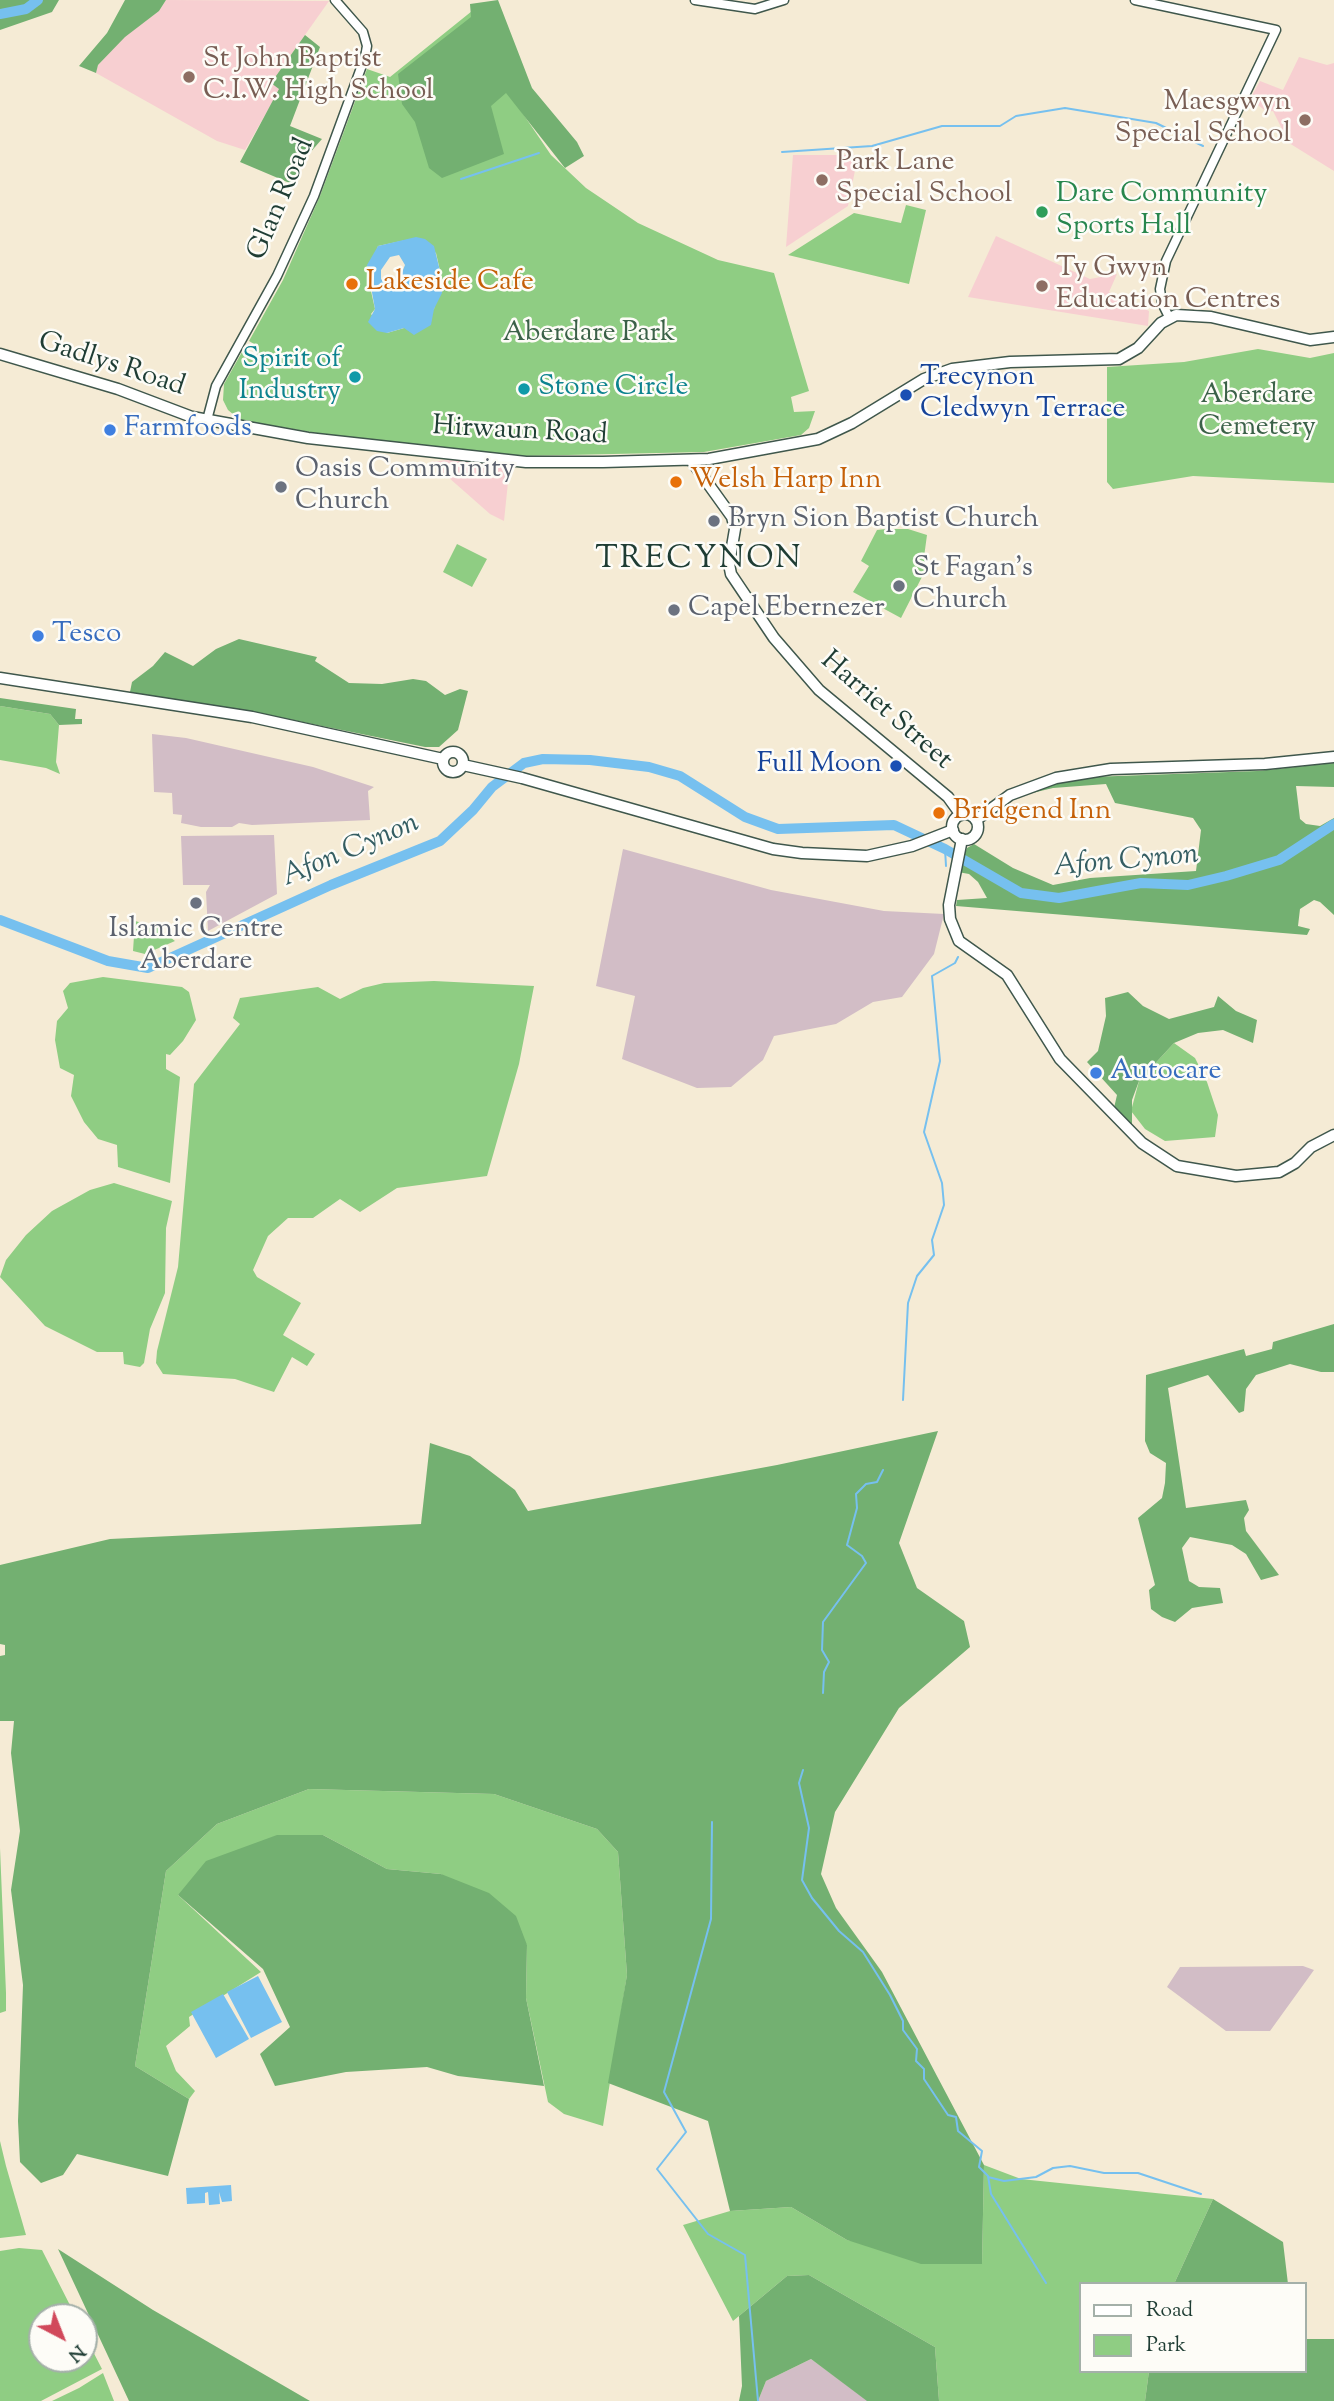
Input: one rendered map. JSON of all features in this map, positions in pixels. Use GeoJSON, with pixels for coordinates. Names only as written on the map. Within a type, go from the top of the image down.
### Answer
{"type":"FeatureCollection","features":[{"type":"Feature","properties":{"kind":"main road","name":"Hirwaun Road"},"geometry":{"type":"LineString","coordinates":[[207,420],[308,438],[526,462],[691,460],[830,435],[924,379],[952,369],[1010,362],[1119,359],[1138,348],[1169,317]]}},
{"type":"Feature","properties":{"kind":"main road"},"geometry":{"type":"LineString","coordinates":[[1169,317],[1211,317],[1310,340],[1334,337]]}},
{"type":"Feature","properties":{"kind":"main road","name":"Gadlys Road"},"geometry":{"type":"LineString","coordinates":[[0,354],[207,420]]}},
{"type":"Feature","properties":{"kind":"main road","name":"Harriet Street"},"geometry":{"type":"LineString","coordinates":[[691,460],[732,517],[735,529],[729,564],[731,575],[774,638],[819,690],[948,797],[961,815]]}},
{"type":"Feature","properties":{"kind":"main road"},"geometry":{"type":"LineString","coordinates":[[0,678],[252,718],[443,759],[443,766],[449,772],[456,772],[463,765],[498,772],[773,849],[836,857],[866,856],[912,846],[953,830]]}},
{"type":"Feature","properties":{"kind":"main road"},"geometry":{"type":"LineString","coordinates":[[976,820],[1010,795],[1056,778],[1111,769],[1265,764],[1334,757]]}},
{"type":"Feature","properties":{"kind":"main road"},"geometry":{"type":"LineString","coordinates":[[961,844],[953,830],[953,822],[961,815],[969,815],[976,820],[978,828],[975,835],[961,844],[949,905],[952,928],[958,941],[1007,975],[1060,1059],[1142,1143],[1177,1166],[1236,1176],[1263,1175],[1279,1172],[1295,1163],[1311,1147],[1334,1135]]}},
{"type":"Feature","properties":{"kind":"street","name":"Glan Road"},"geometry":{"type":"LineString","coordinates":[[207,420],[216,386],[271,287],[314,196],[365,57],[367,46],[363,32],[335,0]]}},
{"type":"Feature","properties":{"kind":"street"},"geometry":{"type":"LineString","coordinates":[[695,0],[755,9],[784,0]]}},
{"type":"Feature","properties":{"kind":"street"},"geometry":{"type":"LineString","coordinates":[[1135,0],[1276,30],[1166,261],[1160,289],[1161,303],[1169,317]]}},
{"type":"Feature","properties":{"kind":"shaded area","name":"St John Baptist C.I.W. High School"},"geometry":{"type":"Polygon","coordinates":[[[166,0],[329,1],[271,83],[280,89],[245,150],[217,141],[96,73],[98,65],[125,36],[159,11],[166,0]]]}},
{"type":"Feature","properties":{"kind":"shaded area","name":"Maesgwyn Special School"},"geometry":{"type":"Polygon","coordinates":[[[1299,57],[1327,65],[1334,63],[1334,171],[1289,143],[1273,111],[1267,112],[1250,99],[1260,81],[1283,90],[1299,57]]]}},
{"type":"Feature","properties":{"kind":"shaded area","name":"Park Lane Special School"},"geometry":{"type":"Polygon","coordinates":[[[793,155],[858,155],[848,206],[786,247],[793,155]]]}},
{"type":"Feature","properties":{"kind":"shaded area","name":"Ty Gwyn Education Centres"},"geometry":{"type":"Polygon","coordinates":[[[996,236],[1090,279],[1117,274],[1109,292],[1149,311],[1148,326],[968,297],[996,236]]]}},
{"type":"Feature","properties":{"kind":"shaded area"},"geometry":{"type":"Polygon","coordinates":[[[447,460],[510,463],[504,521],[490,514],[431,462],[447,460]]]}},
{"type":"Feature","properties":{"kind":"shaded area"},"geometry":{"type":"Polygon","coordinates":[[[152,734],[186,738],[313,767],[374,787],[368,791],[370,820],[252,825],[239,823],[232,827],[201,827],[181,823],[182,815],[173,814],[172,793],[154,792],[152,734]]]}},
{"type":"Feature","properties":{"kind":"shaded area"},"geometry":{"type":"Polygon","coordinates":[[[274,835],[277,894],[208,931],[206,892],[210,885],[183,885],[181,836],[274,835]]]}},
{"type":"Feature","properties":{"kind":"shaded area"},"geometry":{"type":"Polygon","coordinates":[[[623,849],[771,890],[884,911],[944,914],[934,954],[902,997],[873,1002],[836,1024],[774,1036],[763,1060],[731,1087],[697,1088],[622,1059],[635,996],[596,986],[623,849]]]}},
{"type":"Feature","properties":{"kind":"shaded area"},"geometry":{"type":"Polygon","coordinates":[[[1303,1966],[1314,1970],[1270,2031],[1226,2031],[1167,1987],[1180,1967],[1303,1966]]]}},
{"type":"Feature","properties":{"kind":"shaded area"},"geometry":{"type":"Polygon","coordinates":[[[811,2359],[867,2401],[758,2401],[766,2381],[811,2359]]]}},
{"type":"Feature","properties":{"kind":"green space"},"geometry":{"type":"Polygon","coordinates":[[[0,0],[59,0],[52,12],[0,30],[0,0]]]}},
{"type":"Feature","properties":{"kind":"green space"},"geometry":{"type":"Polygon","coordinates":[[[125,0],[166,0],[159,11],[125,37],[98,65],[96,73],[79,66],[107,33],[125,0]]]}},
{"type":"Feature","properties":{"kind":"green space"},"geometry":{"type":"Polygon","coordinates":[[[498,0],[532,88],[577,142],[584,156],[565,168],[506,93],[491,106],[504,154],[442,178],[429,168],[415,122],[402,104],[398,74],[471,17],[470,4],[498,0]]]}},
{"type":"Feature","properties":{"kind":"green space","name":"Aberdare Park"},"geometry":{"type":"Polygon","coordinates":[[[472,11],[517,105],[551,155],[586,188],[638,223],[718,260],[774,273],[809,391],[791,397],[794,412],[815,411],[809,428],[801,435],[704,452],[522,456],[322,434],[240,420],[228,410],[223,400],[224,384],[242,352],[253,358],[259,347],[249,341],[283,280],[320,196],[367,69],[390,77],[472,11]],[[415,240],[378,246],[368,278],[375,309],[371,314],[387,333],[404,328],[434,309],[441,275],[436,253],[415,240]]]}},
{"type":"Feature","properties":{"kind":"green space"},"geometry":{"type":"Polygon","coordinates":[[[305,35],[320,47],[290,126],[322,139],[308,155],[292,184],[240,162],[279,89],[271,83],[305,35]]]}},
{"type":"Feature","properties":{"kind":"green space"},"geometry":{"type":"Polygon","coordinates":[[[906,205],[926,210],[909,284],[788,255],[854,213],[901,223],[906,205]]]}},
{"type":"Feature","properties":{"kind":"green space","name":"Aberdare Cemetery"},"geometry":{"type":"Polygon","coordinates":[[[1258,349],[1310,358],[1334,353],[1334,483],[1193,476],[1113,489],[1107,482],[1107,367],[1184,362],[1258,349]]]}},
{"type":"Feature","properties":{"kind":"green space"},"geometry":{"type":"Polygon","coordinates":[[[908,529],[927,535],[924,557],[927,567],[901,618],[853,592],[869,566],[861,561],[877,530],[908,529]]]}},
{"type":"Feature","properties":{"kind":"green space"},"geometry":{"type":"Polygon","coordinates":[[[457,544],[487,559],[472,587],[443,572],[457,544]]]}},
{"type":"Feature","properties":{"kind":"green space"},"geometry":{"type":"Polygon","coordinates":[[[239,639],[317,657],[315,661],[349,683],[382,684],[413,679],[426,681],[445,695],[460,689],[468,691],[458,730],[439,747],[425,747],[278,717],[130,692],[132,682],[153,666],[165,652],[193,666],[216,649],[239,639]]]}},
{"type":"Feature","properties":{"kind":"green space"},"geometry":{"type":"Polygon","coordinates":[[[0,698],[76,709],[75,719],[82,719],[82,724],[59,725],[50,714],[0,706],[0,698]]]}},
{"type":"Feature","properties":{"kind":"green space"},"geometry":{"type":"Polygon","coordinates":[[[0,706],[50,714],[59,725],[56,762],[60,774],[46,768],[0,760],[0,706]]]}},
{"type":"Feature","properties":{"kind":"green space"},"geometry":{"type":"Polygon","coordinates":[[[1334,763],[1334,787],[1296,786],[1300,819],[1306,824],[1320,826],[1334,818],[1334,915],[1314,900],[1300,909],[1298,926],[1310,929],[1307,935],[956,906],[957,900],[987,898],[978,882],[969,874],[958,872],[967,848],[974,844],[1013,868],[1053,885],[1090,878],[1196,871],[1201,830],[1193,818],[1115,803],[1106,784],[1053,788],[1028,794],[1050,785],[1090,777],[1257,771],[1334,763]]]}},
{"type":"Feature","properties":{"kind":"green space"},"geometry":{"type":"Polygon","coordinates":[[[135,921],[157,927],[175,941],[145,954],[133,951],[135,921]]]}},
{"type":"Feature","properties":{"kind":"green space"},"geometry":{"type":"Polygon","coordinates":[[[103,977],[182,987],[189,992],[196,1020],[183,1041],[170,1055],[166,1054],[166,1069],[180,1077],[170,1183],[118,1167],[117,1145],[98,1139],[84,1122],[71,1096],[74,1075],[60,1068],[55,1040],[57,1021],[68,1008],[63,991],[70,983],[103,977]]]}},
{"type":"Feature","properties":{"kind":"green space"},"geometry":{"type":"Polygon","coordinates":[[[434,981],[534,986],[519,1064],[487,1176],[397,1188],[360,1212],[340,1199],[313,1218],[288,1218],[268,1236],[253,1270],[257,1277],[301,1303],[283,1335],[315,1354],[307,1366],[292,1357],[274,1392],[235,1379],[163,1374],[156,1363],[157,1351],[178,1267],[194,1084],[240,1024],[233,1018],[240,998],[318,987],[340,999],[363,988],[384,983],[434,981]]]}},
{"type":"Feature","properties":{"kind":"green space"},"geometry":{"type":"Polygon","coordinates":[[[1128,992],[1143,1006],[1169,1019],[1214,1007],[1218,996],[1236,1011],[1257,1020],[1253,1043],[1223,1030],[1198,1033],[1174,1043],[1139,1081],[1132,1100],[1132,1127],[1114,1108],[1117,1095],[1087,1062],[1098,1051],[1106,1016],[1105,998],[1128,992]]]}},
{"type":"Feature","properties":{"kind":"green space"},"geometry":{"type":"Polygon","coordinates":[[[1174,1043],[1195,1058],[1207,1082],[1218,1115],[1215,1137],[1165,1141],[1145,1129],[1131,1111],[1139,1081],[1174,1043]]]}},
{"type":"Feature","properties":{"kind":"green space"},"geometry":{"type":"Polygon","coordinates":[[[114,1183],[172,1201],[166,1228],[165,1293],[150,1329],[144,1363],[140,1367],[124,1364],[123,1352],[97,1352],[45,1326],[0,1277],[6,1260],[26,1235],[52,1211],[90,1190],[114,1183]]]}},
{"type":"Feature","properties":{"kind":"green space"},"geometry":{"type":"Polygon","coordinates":[[[1334,1324],[1334,1372],[1321,1372],[1290,1364],[1256,1375],[1246,1389],[1244,1411],[1239,1413],[1208,1375],[1168,1388],[1186,1508],[1246,1500],[1249,1510],[1244,1518],[1246,1531],[1279,1575],[1261,1580],[1246,1554],[1232,1545],[1190,1537],[1182,1548],[1189,1581],[1199,1587],[1220,1588],[1223,1603],[1192,1608],[1175,1622],[1162,1617],[1151,1609],[1149,1590],[1155,1585],[1138,1518],[1162,1498],[1165,1483],[1166,1463],[1150,1453],[1145,1441],[1146,1375],[1244,1349],[1246,1356],[1272,1349],[1273,1342],[1334,1324]]]}},
{"type":"Feature","properties":{"kind":"green space"},"geometry":{"type":"Polygon","coordinates":[[[938,1431],[899,1543],[917,1588],[964,1621],[970,1647],[899,1708],[835,1812],[821,1874],[836,1908],[882,1972],[984,2165],[982,2264],[921,2264],[847,2240],[791,2207],[730,2211],[708,2121],[608,2083],[627,1975],[618,1852],[597,1829],[494,1794],[309,1789],[217,1824],[166,1871],[135,2066],[189,2099],[168,2176],[77,2154],[63,2175],[41,2183],[20,2162],[18,2121],[23,1985],[11,1890],[20,1831],[11,1753],[14,1721],[0,1721],[0,1656],[5,1655],[5,1645],[0,1644],[0,1565],[110,1539],[421,1524],[430,1443],[470,1456],[515,1490],[528,1511],[777,1465],[938,1431]]]}},
{"type":"Feature","properties":{"kind":"green space"},"geometry":{"type":"Polygon","coordinates":[[[309,1789],[494,1794],[597,1829],[618,1852],[627,1975],[603,2126],[564,2114],[548,2102],[526,1998],[527,1945],[441,1874],[387,1869],[323,1835],[178,1895],[261,1972],[189,2017],[190,2026],[166,2046],[176,2071],[195,2091],[189,2099],[135,2066],[166,1871],[217,1824],[309,1789]]]}},
{"type":"Feature","properties":{"kind":"green space"},"geometry":{"type":"Polygon","coordinates":[[[277,1835],[323,1835],[387,1869],[441,1874],[489,1893],[516,1916],[527,1945],[526,1998],[544,2086],[458,2076],[427,2067],[346,2072],[275,2086],[260,2054],[290,2027],[263,1969],[178,1895],[206,1861],[277,1835]]]}},
{"type":"Feature","properties":{"kind":"green space"},"geometry":{"type":"Polygon","coordinates":[[[0,1848],[6,2011],[0,2013],[0,1848]]]}},
{"type":"Feature","properties":{"kind":"green space"},"geometry":{"type":"Polygon","coordinates":[[[0,2141],[6,2166],[26,2235],[0,2238],[0,2141]]]}},
{"type":"Feature","properties":{"kind":"green space"},"geometry":{"type":"Polygon","coordinates":[[[984,2165],[1021,2179],[1213,2199],[1175,2282],[1078,2282],[1078,2373],[1149,2373],[1145,2401],[939,2401],[935,2347],[809,2275],[787,2276],[733,2321],[683,2225],[730,2211],[791,2207],[847,2240],[982,2264],[984,2165]]]}},
{"type":"Feature","properties":{"kind":"green space"},"geometry":{"type":"Polygon","coordinates":[[[1213,2199],[1283,2242],[1288,2282],[1175,2282],[1213,2199]]]}},
{"type":"Feature","properties":{"kind":"green space"},"geometry":{"type":"Polygon","coordinates":[[[19,2248],[42,2250],[69,2303],[28,2303],[28,2373],[94,2373],[41,2401],[0,2401],[0,2251],[19,2248]]]}},
{"type":"Feature","properties":{"kind":"green space"},"geometry":{"type":"Polygon","coordinates":[[[58,2249],[153,2310],[310,2401],[129,2401],[98,2335],[98,2303],[83,2303],[58,2249]]]}},
{"type":"Feature","properties":{"kind":"green space"},"geometry":{"type":"Polygon","coordinates":[[[809,2275],[935,2347],[939,2401],[867,2401],[811,2359],[766,2381],[758,2401],[739,2401],[742,2386],[739,2316],[787,2276],[809,2275]]]}},
{"type":"Feature","properties":{"kind":"green space"},"geometry":{"type":"Polygon","coordinates":[[[1306,2339],[1334,2339],[1334,2401],[1145,2401],[1149,2373],[1306,2373],[1306,2339]]]}},
{"type":"Feature","properties":{"kind":"green space"},"geometry":{"type":"Polygon","coordinates":[[[103,2373],[114,2401],[52,2401],[79,2388],[103,2373]]]}},
{"type":"Feature","properties":{"kind":"water"},"geometry":{"type":"Polygon","coordinates":[[[416,237],[425,239],[434,246],[442,293],[434,309],[431,325],[414,335],[404,328],[387,333],[377,331],[368,322],[375,309],[367,265],[378,246],[416,237]],[[399,255],[390,257],[381,270],[381,279],[386,285],[394,286],[405,265],[399,255]]]}},
{"type":"Feature","properties":{"kind":"water"},"geometry":{"type":"Polygon","coordinates":[[[258,1976],[282,2022],[251,2038],[227,1992],[258,1976]]]}},
{"type":"Feature","properties":{"kind":"water"},"geometry":{"type":"Polygon","coordinates":[[[223,1994],[249,2039],[216,2058],[191,2012],[223,1994]]]}},
{"type":"Feature","properties":{"kind":"water"},"geometry":{"type":"Polygon","coordinates":[[[231,2185],[232,2201],[222,2202],[219,2192],[220,2204],[209,2205],[208,2192],[205,2193],[205,2203],[187,2204],[186,2188],[231,2185]]]}},
{"type":"Feature","properties":{"kind":"waterway"},"geometry":{"type":"LineString","coordinates":[[0,14],[26,9],[38,0]]}},
{"type":"Feature","properties":{"kind":"waterway"},"geometry":{"type":"LineString","coordinates":[[782,152],[872,146],[942,126],[1000,126],[1016,116],[1065,108],[1156,123],[1203,146]]}},
{"type":"Feature","properties":{"kind":"waterway"},"geometry":{"type":"LineString","coordinates":[[461,179],[539,153]]}},
{"type":"Feature","properties":{"kind":"waterway","name":"Afon Cynon"},"geometry":{"type":"LineString","coordinates":[[0,920],[108,961],[148,968],[331,885],[440,841],[473,810],[492,787],[524,763],[543,759],[590,760],[649,767],[680,776],[745,817],[778,829],[894,825],[945,849],[1021,893],[1059,898],[1141,883],[1188,885],[1226,876],[1279,860],[1334,824]]}},
{"type":"Feature","properties":{"kind":"waterway"},"geometry":{"type":"LineString","coordinates":[[945,849],[946,866]]}},
{"type":"Feature","properties":{"kind":"waterway"},"geometry":{"type":"LineString","coordinates":[[903,1400],[908,1303],[917,1276],[934,1255],[932,1240],[944,1205],[942,1183],[924,1132],[940,1061],[932,976],[955,963],[958,957]]}},
{"type":"Feature","properties":{"kind":"waterway"},"geometry":{"type":"LineString","coordinates":[[823,1693],[824,1672],[829,1662],[822,1650],[823,1622],[866,1563],[862,1556],[847,1545],[857,1508],[856,1494],[866,1484],[877,1482],[883,1470]]}},
{"type":"Feature","properties":{"kind":"waterway"},"geometry":{"type":"LineString","coordinates":[[803,1770],[799,1783],[809,1828],[802,1880],[812,1898],[839,1931],[863,1952],[890,1995],[903,2021],[903,2030],[917,2049],[916,2061],[924,2069],[924,2079],[948,2115],[956,2117],[958,2131],[982,2151],[979,2167],[988,2176],[991,2194],[1046,2283]]}},
{"type":"Feature","properties":{"kind":"waterway"},"geometry":{"type":"LineString","coordinates":[[712,1822],[711,1919],[664,2092],[686,2132],[657,2169],[708,2234],[745,2255],[758,2401]]}},
{"type":"Feature","properties":{"kind":"waterway"},"geometry":{"type":"LineString","coordinates":[[988,2177],[1004,2181],[1036,2177],[1053,2168],[1070,2166],[1104,2173],[1138,2173],[1201,2194]]}},
{"type":"Feature","properties":{"kind":"place","name":"St John Baptist C.I.W. High School"},"geometry":{"type":"Point","coordinates":[189,77]}},
{"type":"Feature","properties":{"kind":"place","name":"Maesgwyn Special School"},"geometry":{"type":"Point","coordinates":[1305,120]}},
{"type":"Feature","properties":{"kind":"place","name":"Park Lane Special School"},"geometry":{"type":"Point","coordinates":[822,180]}},
{"type":"Feature","properties":{"kind":"place","name":"Dare Community Sports Hall"},"geometry":{"type":"Point","coordinates":[1042,212]}},
{"type":"Feature","properties":{"kind":"place","name":"Lakeside Cafe"},"geometry":{"type":"Point","coordinates":[352,284]}},
{"type":"Feature","properties":{"kind":"place","name":"Ty Gwyn Education Centres"},"geometry":{"type":"Point","coordinates":[1042,286]}},
{"type":"Feature","properties":{"kind":"place","name":"Spirit of Industry"},"geometry":{"type":"Point","coordinates":[355,377]}},
{"type":"Feature","properties":{"kind":"place","name":"Stone Circle"},"geometry":{"type":"Point","coordinates":[524,389]}},
{"type":"Feature","properties":{"kind":"place","name":"Trecynon Cledwyn Terrace"},"geometry":{"type":"Point","coordinates":[906,395]}},
{"type":"Feature","properties":{"kind":"place","name":"Farmfoods"},"geometry":{"type":"Point","coordinates":[110,430]}},
{"type":"Feature","properties":{"kind":"place","name":"Welsh Harp Inn"},"geometry":{"type":"Point","coordinates":[676,482]}},
{"type":"Feature","properties":{"kind":"place","name":"Oasis Community Church"},"geometry":{"type":"Point","coordinates":[281,487]}},
{"type":"Feature","properties":{"kind":"place","name":"Bryn Sion Baptist Church"},"geometry":{"type":"Point","coordinates":[714,521]}},
{"type":"Feature","properties":{"kind":"place","name":"St Fagan's Church"},"geometry":{"type":"Point","coordinates":[899,586]}},
{"type":"Feature","properties":{"kind":"place","name":"Capel Ebernezer"},"geometry":{"type":"Point","coordinates":[674,610]}},
{"type":"Feature","properties":{"kind":"place","name":"Tesco"},"geometry":{"type":"Point","coordinates":[38,636]}},
{"type":"Feature","properties":{"kind":"place","name":"Full Moon"},"geometry":{"type":"Point","coordinates":[896,766]}},
{"type":"Feature","properties":{"kind":"place","name":"Bridgend Inn"},"geometry":{"type":"Point","coordinates":[939,813]}},
{"type":"Feature","properties":{"kind":"place","name":"Islamic Centre Aberdare"},"geometry":{"type":"Point","coordinates":[196,903]}},
{"type":"Feature","properties":{"kind":"place","name":"Autocare"},"geometry":{"type":"Point","coordinates":[1096,1073]}},
{"type":"Feature","properties":{"kind":"district","name":"TRECYNON"},"geometry":{"type":"Point","coordinates":[699,562]}}]}
